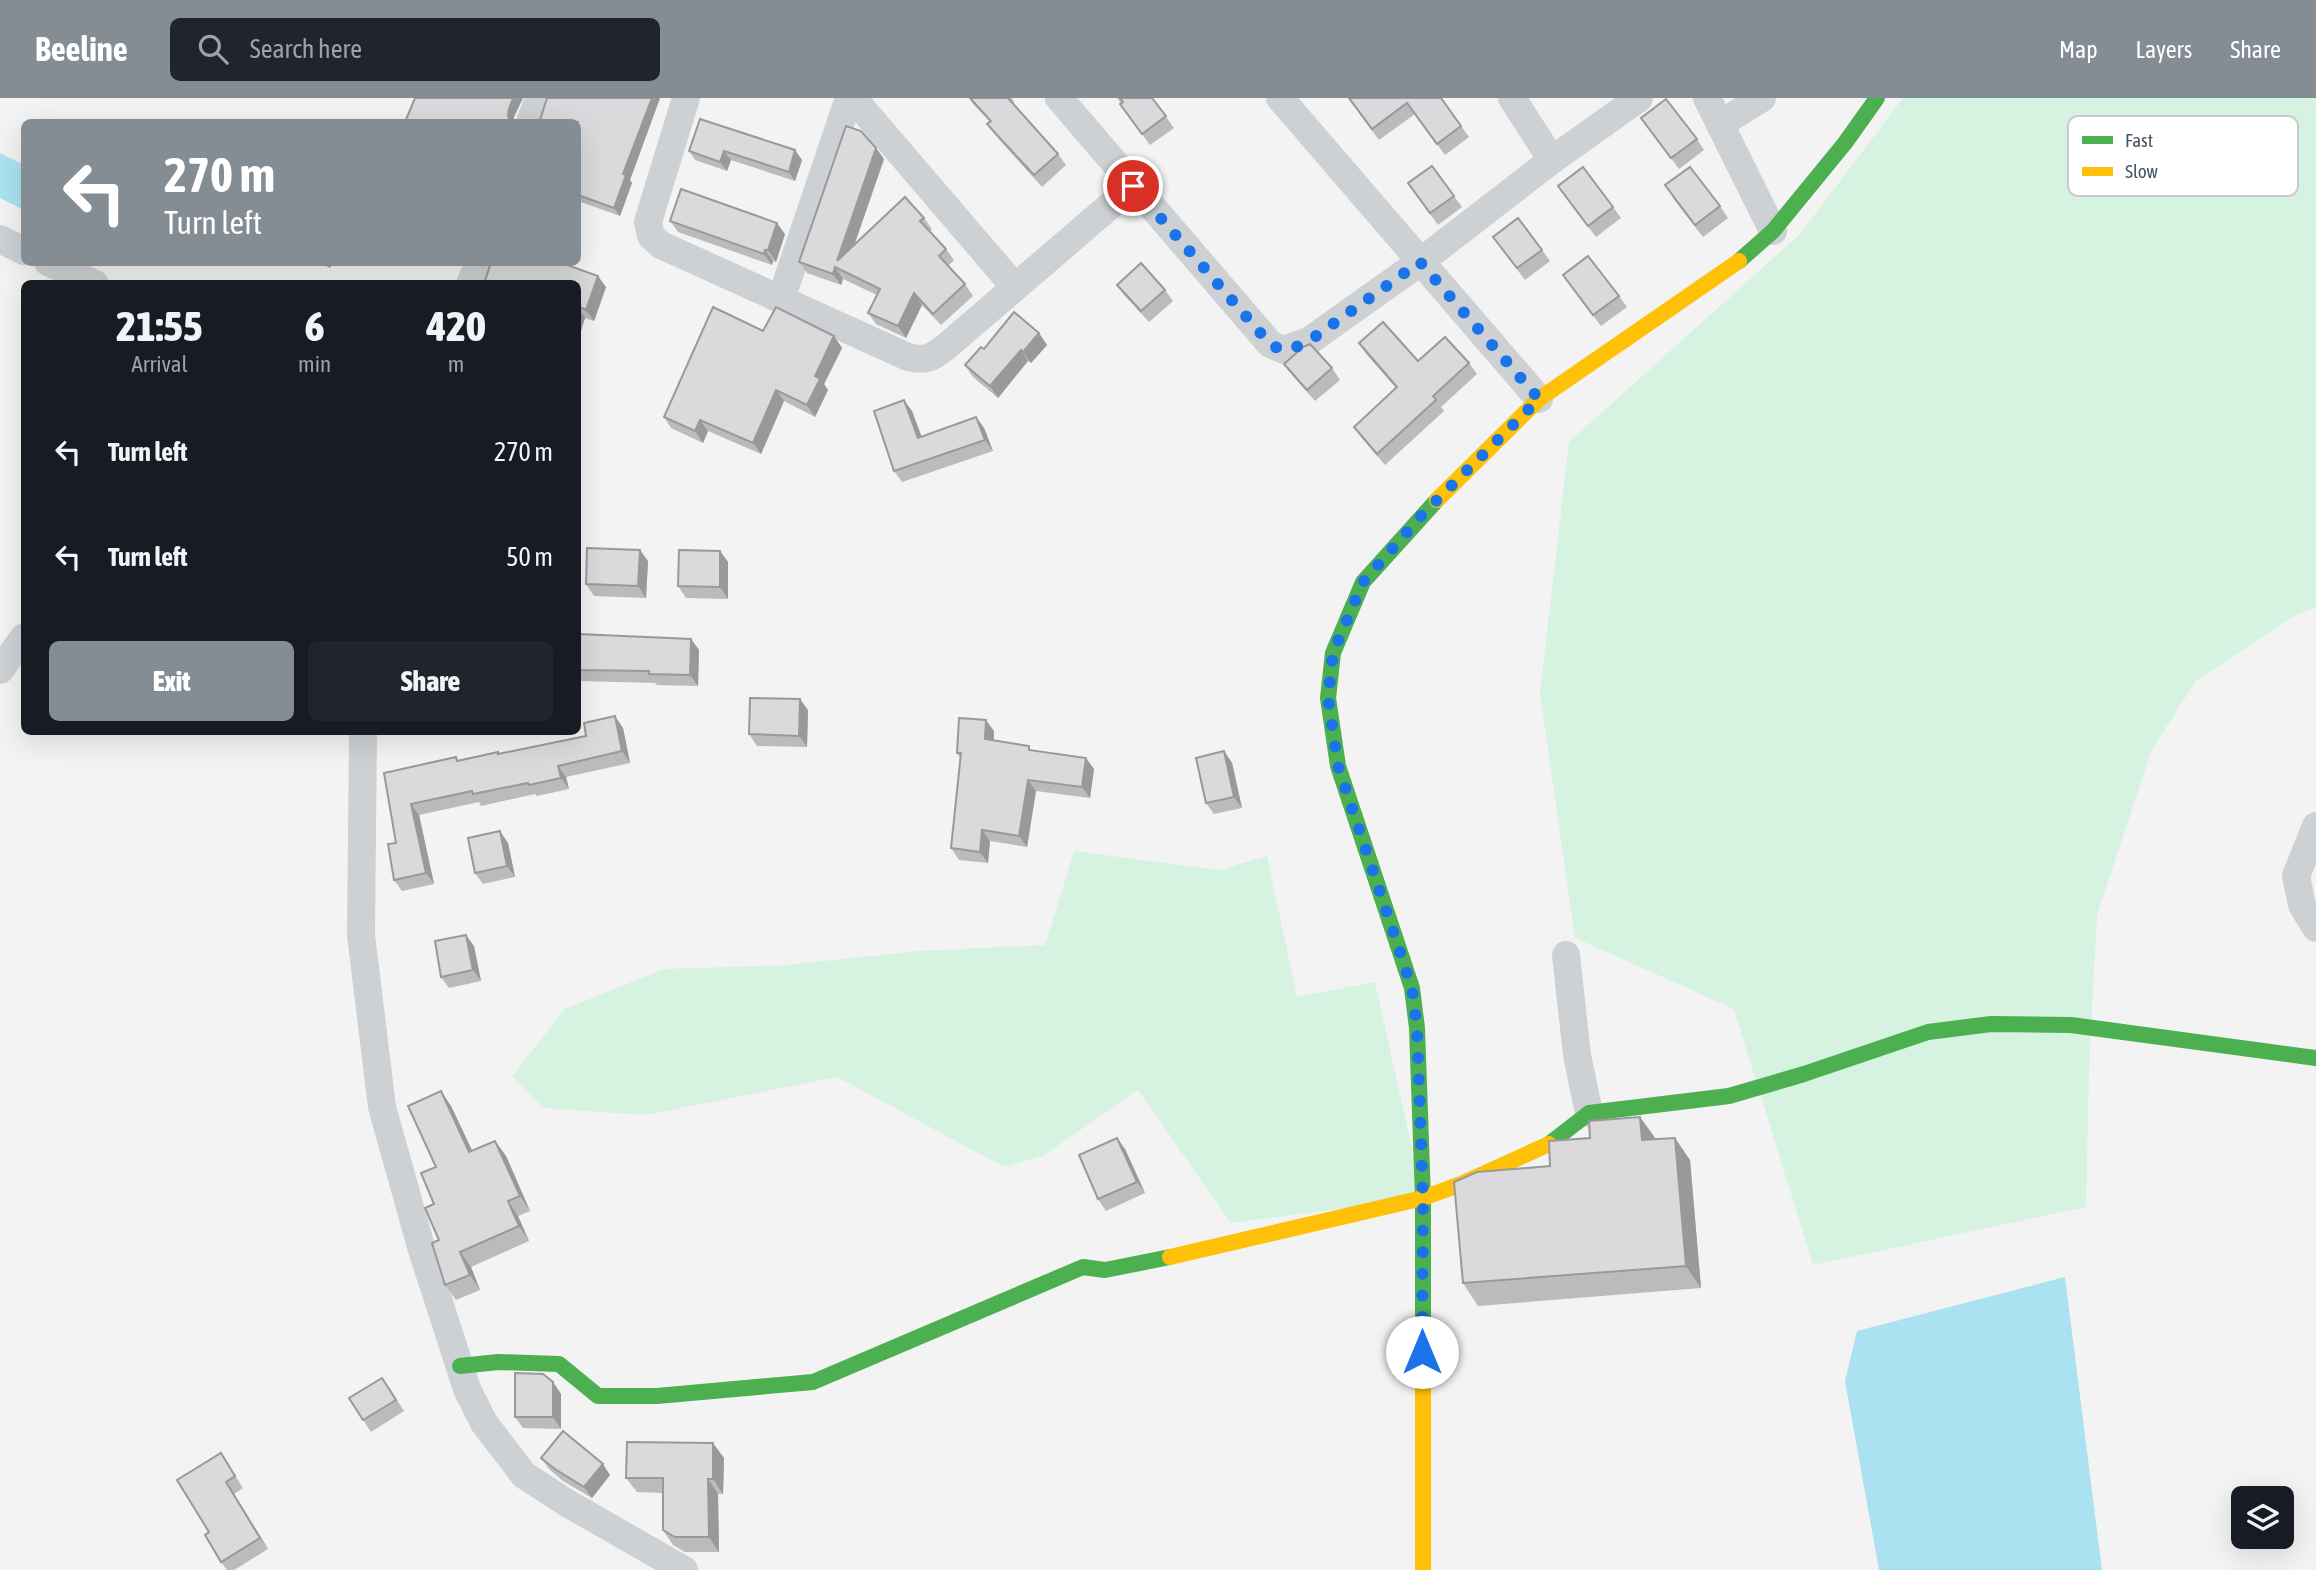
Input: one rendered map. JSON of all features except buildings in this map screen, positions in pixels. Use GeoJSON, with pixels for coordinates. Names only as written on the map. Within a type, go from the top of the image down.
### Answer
{"type":"FeatureCollection","features":[{"type":"Feature","properties":{"kind":"street"},"geometry":{"type":"LineString","coordinates":[[531,119],[539,98]]}},
{"type":"Feature","properties":{"kind":"street"},"geometry":{"type":"LineString","coordinates":[[686,98],[648,222],[651,236],[661,245],[720,273],[908,357],[921,360],[935,355],[948,345],[1133,186]]}},
{"type":"Feature","properties":{"kind":"street"},"geometry":{"type":"LineString","coordinates":[[781,299],[851,98],[1014,286]]}},
{"type":"Feature","properties":{"kind":"street"},"geometry":{"type":"LineString","coordinates":[[1059,98],[1270,344],[1284,350],[1309,341],[1420,262],[1552,160],[1639,98]]}},
{"type":"Feature","properties":{"kind":"street"},"geometry":{"type":"LineString","coordinates":[[1280,98],[1539,399]]}},
{"type":"Feature","properties":{"kind":"street"},"geometry":{"type":"LineString","coordinates":[[1512,98],[1552,160]]}},
{"type":"Feature","properties":{"kind":"street"},"geometry":{"type":"LineString","coordinates":[[1707,98],[1773,231]]}},
{"type":"Feature","properties":{"kind":"street"},"geometry":{"type":"LineString","coordinates":[[1720,124],[1762,98]]}},
{"type":"Feature","properties":{"kind":"street"},"geometry":{"type":"LineString","coordinates":[[1423,1570],[1423,1198],[1417,1028],[1412,988],[1338,766],[1328,698],[1333,653],[1363,582],[1421,516],[1539,399],[1736,264],[1773,231],[1877,98]]}},
{"type":"Feature","properties":{"kind":"street"},"geometry":{"type":"LineString","coordinates":[[0,239],[21,250]]}},
{"type":"Feature","properties":{"kind":"street"},"geometry":{"type":"LineString","coordinates":[[57,266],[86,280]]}},
{"type":"Feature","properties":{"kind":"street"},"geometry":{"type":"LineString","coordinates":[[0,670],[21,641]]}},
{"type":"Feature","properties":{"kind":"street"},"geometry":{"type":"LineString","coordinates":[[363,735],[361,935],[382,1107],[422,1250],[467,1389],[484,1423],[524,1475],[567,1503],[684,1570]]}},
{"type":"Feature","properties":{"kind":"street"},"geometry":{"type":"LineString","coordinates":[[2316,826],[2296,876],[2302,905],[2316,928]]}},
{"type":"Feature","properties":{"kind":"street"},"geometry":{"type":"LineString","coordinates":[[1566,955],[1577,1055],[1589,1112]]}},
{"type":"Feature","properties":{"kind":"street"},"geometry":{"type":"LineString","coordinates":[[460,1366],[498,1362],[559,1364],[598,1396],[657,1396],[813,1382],[1083,1267],[1105,1270],[1244,1241],[1423,1198],[1461,1184],[1553,1142],[1589,1112],[1729,1096],[1928,1032],[1991,1024],[2071,1025],[2316,1058]]}},
{"type":"Feature","properties":{"kind":"green space"},"geometry":{"type":"Polygon","coordinates":[[[1903,98],[2316,98],[2316,608],[2295,615],[2196,681],[2152,749],[2097,915],[2089,1069],[2086,1207],[1813,1265],[1734,1009],[1575,938],[1540,693],[1569,442],[1800,234],[1903,98]]]}},
{"type":"Feature","properties":{"kind":"green space"},"geometry":{"type":"Polygon","coordinates":[[[1074,851],[1219,870],[1267,856],[1297,997],[1375,982],[1423,1198],[1231,1223],[1138,1090],[1043,1156],[1004,1167],[837,1077],[645,1115],[543,1108],[512,1076],[565,1009],[664,969],[786,965],[918,951],[1045,945],[1074,851]]]}},
{"type":"Feature","properties":{"kind":"water"},"geometry":{"type":"Polygon","coordinates":[[[0,153],[21,164],[21,208],[0,198],[0,153]]]}},
{"type":"Feature","properties":{"kind":"water"},"geometry":{"type":"Polygon","coordinates":[[[2065,1277],[2102,1570],[1879,1570],[1845,1381],[1857,1331],[2065,1277]]]}},
{"type":"Feature","properties":{"kind":"traffic: fast"},"geometry":{"type":"LineString","coordinates":[[1739,261],[1773,231],[1845,143],[1877,98]]}},
{"type":"Feature","properties":{"kind":"traffic: fast"},"geometry":{"type":"LineString","coordinates":[[1423,1335],[1423,1198],[1417,1028],[1412,988],[1338,766],[1328,698],[1333,653],[1363,582],[1437,500]]}},
{"type":"Feature","properties":{"kind":"traffic: fast"},"geometry":{"type":"LineString","coordinates":[[1549,1144],[1589,1113],[1729,1096],[1928,1032],[1991,1024],[2071,1025],[2316,1058]]}},
{"type":"Feature","properties":{"kind":"traffic: fast"},"geometry":{"type":"LineString","coordinates":[[460,1366],[498,1362],[559,1364],[598,1396],[657,1396],[813,1382],[1083,1267],[1105,1270],[1170,1257]]}},
{"type":"Feature","properties":{"kind":"traffic: slow"},"geometry":{"type":"LineString","coordinates":[[1437,500],[1539,399],[1739,261]]}},
{"type":"Feature","properties":{"kind":"traffic: slow"},"geometry":{"type":"LineString","coordinates":[[1170,1257],[1423,1198],[1461,1184],[1549,1144]]}},
{"type":"Feature","properties":{"kind":"traffic: slow"},"geometry":{"type":"LineString","coordinates":[[1423,1335],[1423,1570]]}},
{"type":"Feature","properties":{"kind":"route"},"geometry":{"type":"LineString","coordinates":[[1133,186],[1277,349],[1295,348],[1309,341],[1420,262],[1539,399],[1421,516],[1363,582],[1333,653],[1328,698],[1338,766],[1412,988],[1417,1028],[1423,1198],[1422,1352]]}}]}
